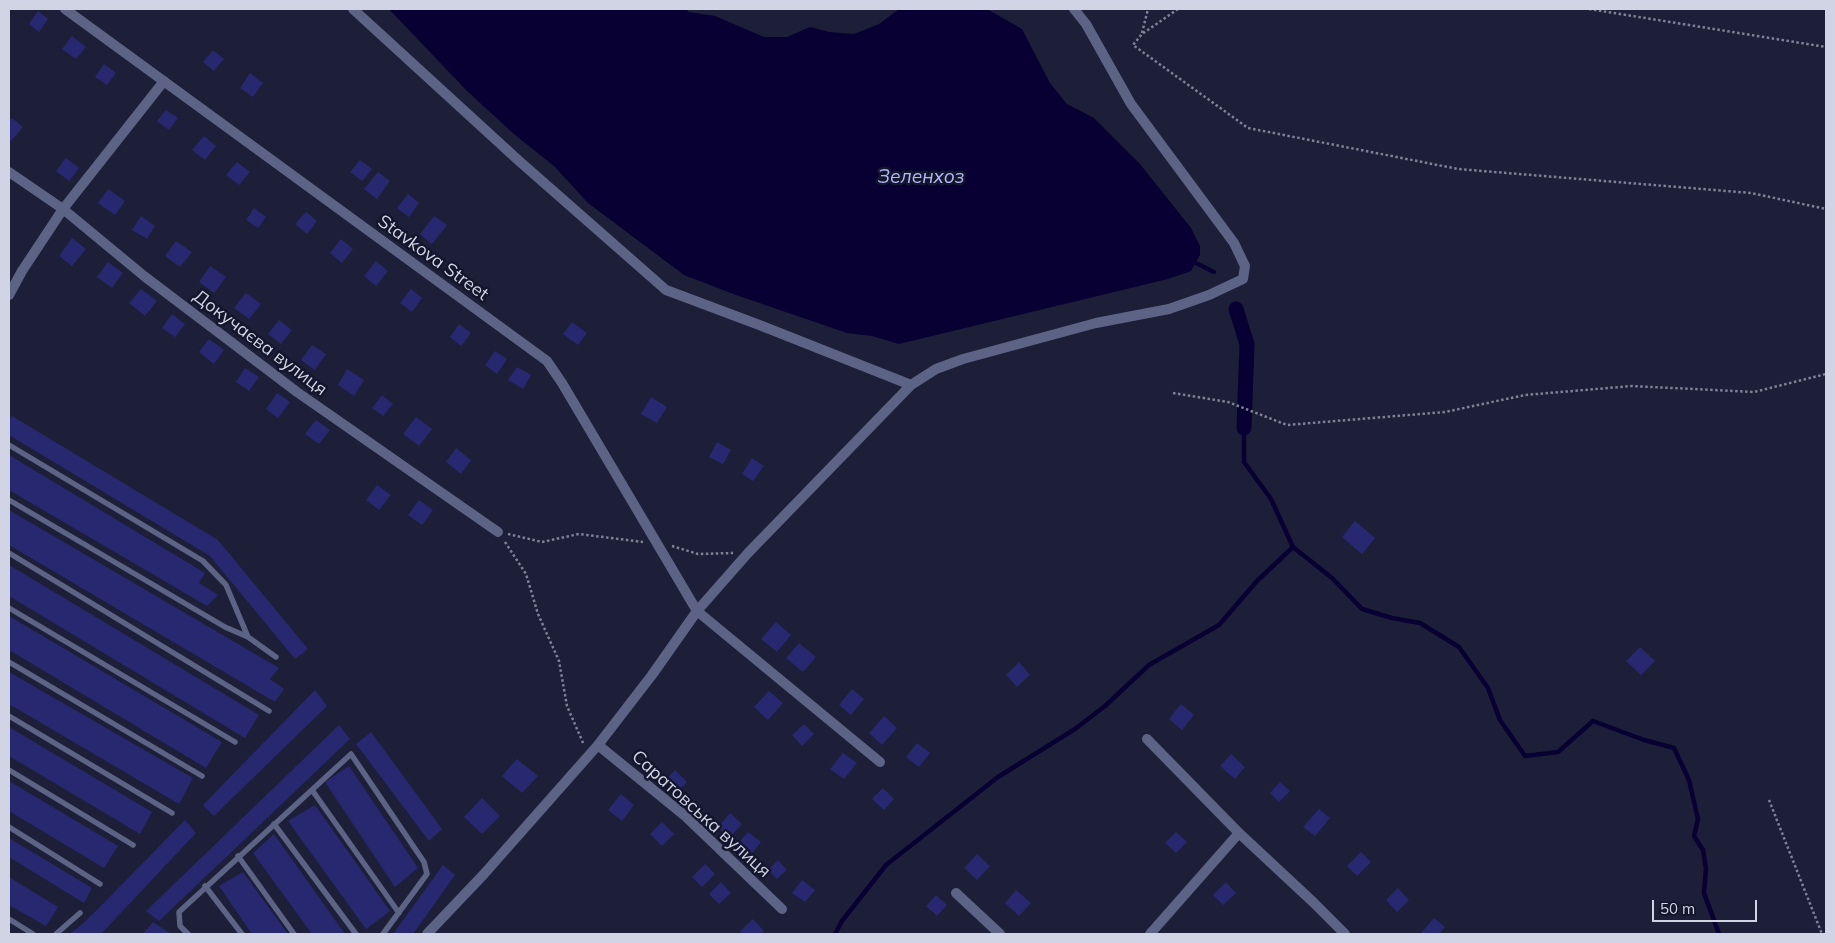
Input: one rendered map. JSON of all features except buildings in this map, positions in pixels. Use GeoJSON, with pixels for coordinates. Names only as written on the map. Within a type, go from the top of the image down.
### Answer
{"type":"FeatureCollection","features":[{"type":"Feature","properties":{"kind":"street","name":"Stavkova Street"},"geometry":{"type":"LineString","coordinates":[[65,9],[546,361],[562,383],[697,611]]}},
{"type":"Feature","properties":{"kind":"street"},"geometry":{"type":"LineString","coordinates":[[353,9],[518,160],[666,290],[912,386]]}},
{"type":"Feature","properties":{"kind":"street"},"geometry":{"type":"LineString","coordinates":[[427,934],[484,874],[598,745],[652,675],[697,611],[748,553],[912,386],[936,369],[963,359],[1096,324],[1169,309],[1209,295],[1242,279],[1245,266],[1234,243],[1130,104],[1086,24],[1074,9]]}},
{"type":"Feature","properties":{"kind":"street"},"geometry":{"type":"LineString","coordinates":[[9,295],[22,271],[63,209],[164,81]]}},
{"type":"Feature","properties":{"kind":"street","name":"Докучаєва вулиця"},"geometry":{"type":"LineString","coordinates":[[9,172],[63,209],[144,276],[297,392],[498,532]]}},
{"type":"Feature","properties":{"kind":"street"},"geometry":{"type":"LineString","coordinates":[[697,611],[880,762]]}},
{"type":"Feature","properties":{"kind":"street"},"geometry":{"type":"LineString","coordinates":[[1147,739],[1239,833],[1345,934]]}},
{"type":"Feature","properties":{"kind":"street","name":"Саратовська вулиця"},"geometry":{"type":"LineString","coordinates":[[598,745],[684,815],[782,909]]}},
{"type":"Feature","properties":{"kind":"street"},"geometry":{"type":"LineString","coordinates":[[1150,934],[1239,833]]}},
{"type":"Feature","properties":{"kind":"street"},"geometry":{"type":"LineString","coordinates":[[956,893],[1000,934]]}},
{"type":"Feature","properties":{"kind":"lane"},"geometry":{"type":"LineString","coordinates":[[9,445],[202,561],[226,585],[248,637]]}},
{"type":"Feature","properties":{"kind":"lane"},"geometry":{"type":"LineString","coordinates":[[9,500],[225,627],[248,637],[276,657]]}},
{"type":"Feature","properties":{"kind":"lane"},"geometry":{"type":"LineString","coordinates":[[9,553],[269,711]]}},
{"type":"Feature","properties":{"kind":"lane"},"geometry":{"type":"LineString","coordinates":[[9,608],[235,742]]}},
{"type":"Feature","properties":{"kind":"lane"},"geometry":{"type":"LineString","coordinates":[[9,662],[202,776]]}},
{"type":"Feature","properties":{"kind":"lane"},"geometry":{"type":"LineString","coordinates":[[9,716],[172,813]]}},
{"type":"Feature","properties":{"kind":"lane"},"geometry":{"type":"LineString","coordinates":[[188,934],[180,926],[179,912],[350,754],[424,862],[427,874],[382,934]]}},
{"type":"Feature","properties":{"kind":"lane"},"geometry":{"type":"LineString","coordinates":[[9,770],[133,845]]}},
{"type":"Feature","properties":{"kind":"lane"},"geometry":{"type":"LineString","coordinates":[[312,790],[398,913]]}},
{"type":"Feature","properties":{"kind":"lane"},"geometry":{"type":"LineString","coordinates":[[274,824],[356,934]]}},
{"type":"Feature","properties":{"kind":"lane"},"geometry":{"type":"LineString","coordinates":[[9,827],[100,884]]}},
{"type":"Feature","properties":{"kind":"lane"},"geometry":{"type":"LineString","coordinates":[[238,856],[294,934]]}},
{"type":"Feature","properties":{"kind":"lane"},"geometry":{"type":"LineString","coordinates":[[205,886],[242,934]]}},
{"type":"Feature","properties":{"kind":"lane"},"geometry":{"type":"LineString","coordinates":[[56,934],[80,913]]}},
{"type":"Feature","properties":{"kind":"lane"},"geometry":{"type":"LineString","coordinates":[[9,919],[33,934]]}},
{"type":"Feature","properties":{"kind":"path"},"geometry":{"type":"LineString","coordinates":[[1142,34],[1148,9]]}},
{"type":"Feature","properties":{"kind":"path"},"geometry":{"type":"LineString","coordinates":[[1178,9],[1142,34],[1133,45],[1248,128],[1458,169],[1751,193],[1826,209]]}},
{"type":"Feature","properties":{"kind":"path"},"geometry":{"type":"LineString","coordinates":[[1589,9],[1826,47]]}},
{"type":"Feature","properties":{"kind":"path"},"geometry":{"type":"LineString","coordinates":[[1173,393],[1228,402],[1287,425],[1446,412],[1525,395],[1632,386],[1754,392],[1826,374]]}},
{"type":"Feature","properties":{"kind":"path"},"geometry":{"type":"LineString","coordinates":[[498,532],[542,542],[579,534],[640,543],[654,540],[698,554],[748,553]]}},
{"type":"Feature","properties":{"kind":"path"},"geometry":{"type":"LineString","coordinates":[[498,532],[526,574],[538,614],[559,661],[566,706],[589,755]]}},
{"type":"Feature","properties":{"kind":"path"},"geometry":{"type":"LineString","coordinates":[[1768,800],[1822,934]]}},
{"type":"Feature","properties":{"kind":"water","name":"Зеленхоз"},"geometry":{"type":"Polygon","coordinates":[[[389,9],[686,9],[689,12],[715,16],[764,37],[787,37],[810,27],[829,32],[854,34],[879,24],[899,9],[987,9],[1022,29],[1050,83],[1067,104],[1094,118],[1140,164],[1191,228],[1200,246],[1200,255],[1191,271],[1168,279],[899,344],[872,336],[847,333],[684,275],[588,203],[554,166],[515,135],[467,91],[389,9]]]}},
{"type":"Feature","properties":{"kind":"waterway"},"geometry":{"type":"LineString","coordinates":[[1190,260],[1214,272]]}},
{"type":"Feature","properties":{"kind":"waterway"},"geometry":{"type":"LineString","coordinates":[[1236,309],[1247,344],[1244,428]]}},
{"type":"Feature","properties":{"kind":"waterway"},"geometry":{"type":"LineString","coordinates":[[1244,428],[1244,462],[1271,499],[1293,547],[1332,578],[1362,609],[1392,618],[1420,623],[1459,647],[1488,688],[1500,720],[1525,756],[1558,752],[1593,721],[1644,740],[1674,748],[1689,780],[1698,819],[1694,836],[1703,850],[1706,869],[1704,893],[1719,934]]}},
{"type":"Feature","properties":{"kind":"waterway"},"geometry":{"type":"LineString","coordinates":[[835,934],[842,921],[886,865],[998,777],[1075,729],[1105,706],[1149,665],[1219,625],[1257,581],[1293,547]]}}]}
